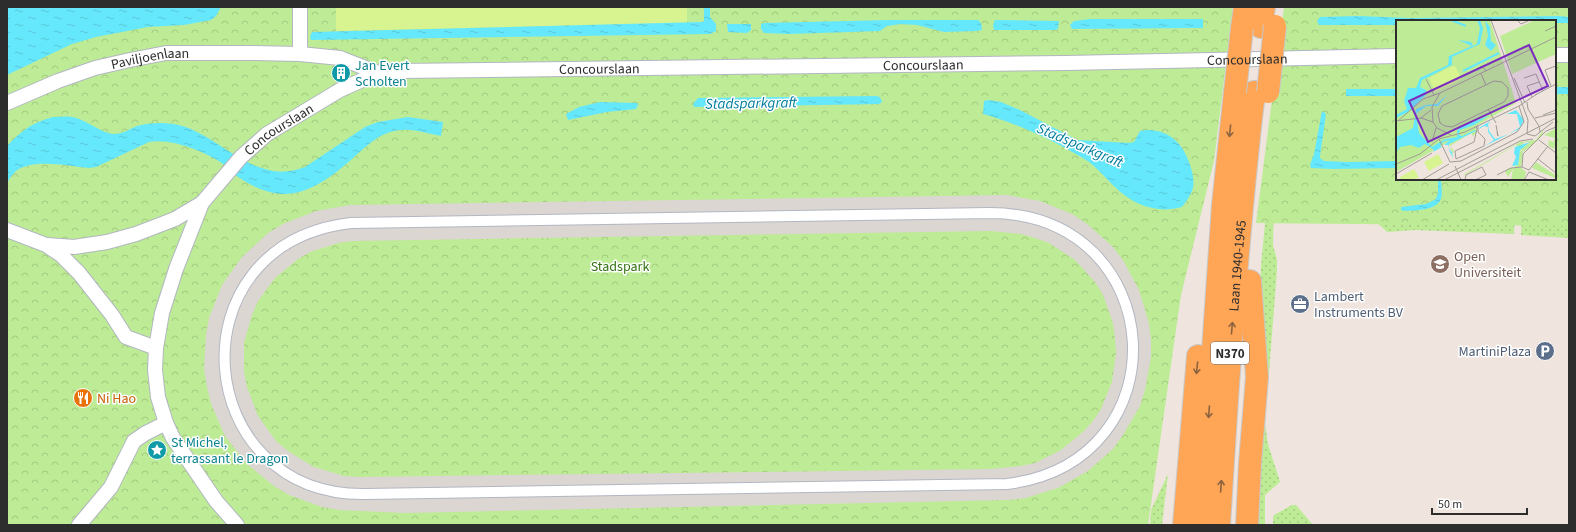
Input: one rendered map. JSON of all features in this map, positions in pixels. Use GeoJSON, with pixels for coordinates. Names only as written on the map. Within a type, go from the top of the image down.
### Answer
{"type":"FeatureCollection","features":[{"type":"Feature","properties":{"kind":"highway","name":"Laan 1940-1945"},"geometry":{"type":"LineString","coordinates":[[1219,525],[1243,189],[1261,17]]}},
{"type":"Feature","properties":{"kind":"highway","name":"Laan 1940-1945"},"geometry":{"type":"LineString","coordinates":[[1201,525],[1223,205],[1252,92]]}},
{"type":"Feature","properties":{"kind":"highway","name":"N370"},"geometry":{"type":"LineString","coordinates":[[1234,525],[1256,201],[1252,92]]}},
{"type":"Feature","properties":{"kind":"highway","name":"N370"},"geometry":{"type":"LineString","coordinates":[[1184,525],[1199,346],[1206,293],[1223,205]]}},
{"type":"Feature","properties":{"kind":"highway","name":"N370"},"geometry":{"type":"LineString","coordinates":[[1247,525],[1257,377],[1250,281]]}},
{"type":"Feature","properties":{"kind":"street"},"geometry":{"type":"LineString","coordinates":[[300,7],[300,43]]}},
{"type":"Feature","properties":{"kind":"street","name":"Paviljoenlaan"},"geometry":{"type":"LineString","coordinates":[[7,103],[58,81],[95,68],[130,60],[159,55],[244,53],[300,43],[378,73]]}},
{"type":"Feature","properties":{"kind":"street"},"geometry":{"type":"LineString","coordinates":[[1556,55],[1569,55]]}},
{"type":"Feature","properties":{"kind":"street","name":"Concourslaan"},"geometry":{"type":"LineString","coordinates":[[237,525],[216,501],[190,464],[173,438],[166,423],[158,397],[155,370],[156,348],[164,306],[176,270],[202,203],[240,157],[267,134],[340,90],[378,73],[397,71],[1066,63],[1396,56]]}},
{"type":"Feature","properties":{"kind":"street"},"geometry":{"type":"LineString","coordinates":[[46,245],[74,247],[122,238],[175,219],[202,203]]}},
{"type":"Feature","properties":{"kind":"street"},"geometry":{"type":"LineString","coordinates":[[967,214],[1022,215],[1053,225],[1081,242],[1094,252],[1114,278],[1121,292],[1131,323],[1134,339],[1132,370],[1124,400],[1110,426],[1090,449],[1072,463],[1052,474],[1022,482],[1007,484],[358,494],[328,491],[313,486],[285,472],[267,458],[252,441],[236,414],[229,395],[224,370],[225,339],[228,324],[236,302],[247,282],[267,259],[292,240],[321,228],[351,223],[967,214]]}},
{"type":"Feature","properties":{"kind":"street"},"geometry":{"type":"LineString","coordinates":[[7,230],[46,245],[61,255],[79,273],[112,315],[126,337],[156,348]]}},
{"type":"Feature","properties":{"kind":"street"},"geometry":{"type":"LineString","coordinates":[[79,525],[111,487],[134,441],[166,423]]}},
{"type":"Feature","properties":{"kind":"green space","name":"Stadspark"},"geometry":{"type":"Polygon","coordinates":[[[7,7],[1233,7],[1214,161],[1181,295],[1148,525],[7,525],[7,7]]]}},
{"type":"Feature","properties":{"kind":"green space"},"geometry":{"type":"Polygon","coordinates":[[[336,7],[687,7],[687,23],[336,31],[336,7]]]}},
{"type":"Feature","properties":{"kind":"green space"},"geometry":{"type":"Polygon","coordinates":[[[1284,7],[1569,7],[1569,226],[1256,223],[1284,7]]]}},
{"type":"Feature","properties":{"kind":"green space"},"geometry":{"type":"Polygon","coordinates":[[[1276,106],[1273,245],[1277,260],[1277,270],[1265,424],[1268,444],[1280,482],[1265,495],[1265,525],[1252,525],[1261,266],[1276,106]]]}},
{"type":"Feature","properties":{"kind":"green space"},"geometry":{"type":"Polygon","coordinates":[[[1569,177],[1569,238],[1521,235],[1523,195],[1569,177]]]}},
{"type":"Feature","properties":{"kind":"green space"},"geometry":{"type":"Polygon","coordinates":[[[1516,196],[1514,234],[1415,230],[1387,232],[1375,221],[1516,196]]]}},
{"type":"Feature","properties":{"kind":"green space"},"geometry":{"type":"Polygon","coordinates":[[[1168,474],[1162,525],[1150,525],[1151,510],[1168,474]]]}},
{"type":"Feature","properties":{"kind":"green space"},"geometry":{"type":"Polygon","coordinates":[[[1292,505],[1296,505],[1313,525],[1273,525],[1274,515],[1292,505]]]}},
{"type":"Feature","properties":{"kind":"shaded area"},"geometry":{"type":"Polygon","coordinates":[[[1007,195],[1040,201],[1072,214],[1087,224],[1112,246],[1123,260],[1139,290],[1149,323],[1151,357],[1145,390],[1140,406],[1113,449],[1088,471],[1058,488],[1026,498],[1009,500],[405,513],[339,510],[322,507],[289,495],[274,486],[247,464],[225,436],[211,404],[207,387],[204,369],[206,335],[209,318],[222,285],[242,257],[268,233],[283,224],[316,211],[350,205],[1007,195]],[[991,231],[352,241],[338,243],[310,252],[298,259],[275,278],[258,301],[252,315],[244,343],[244,372],[247,387],[258,416],[276,441],[288,451],[314,467],[344,476],[992,469],[1021,466],[1035,463],[1061,450],[1083,432],[1093,421],[1101,409],[1112,382],[1116,353],[1113,323],[1103,295],[1095,282],[1075,260],[1049,243],[1021,234],[991,231]]]}},
{"type":"Feature","properties":{"kind":"water"},"geometry":{"type":"Polygon","coordinates":[[[7,7],[221,7],[216,16],[211,20],[184,25],[148,27],[96,37],[72,44],[7,75],[7,7]]]}},
{"type":"Feature","properties":{"kind":"water"},"geometry":{"type":"Polygon","coordinates":[[[704,7],[710,7],[710,17],[716,24],[716,31],[710,34],[311,40],[310,37],[312,32],[702,22],[704,21],[704,7]]]}},
{"type":"Feature","properties":{"kind":"water"},"geometry":{"type":"Polygon","coordinates":[[[1358,16],[1410,18],[1559,16],[1569,17],[1569,23],[1556,23],[1556,20],[1396,20],[1396,25],[1319,25],[1317,21],[1320,17],[1358,16]]]}},
{"type":"Feature","properties":{"kind":"water"},"geometry":{"type":"Polygon","coordinates":[[[1090,19],[1203,19],[1203,28],[1072,29],[1070,25],[1074,21],[1090,19]]]}},
{"type":"Feature","properties":{"kind":"water"},"geometry":{"type":"Polygon","coordinates":[[[889,20],[978,20],[981,23],[982,30],[944,32],[917,25],[901,24],[887,26],[880,31],[789,34],[764,33],[761,29],[761,24],[764,23],[889,20]]]}},
{"type":"Feature","properties":{"kind":"water"},"geometry":{"type":"Polygon","coordinates":[[[995,20],[1059,21],[1058,29],[1053,30],[994,30],[993,25],[995,20]]]}},
{"type":"Feature","properties":{"kind":"water"},"geometry":{"type":"Polygon","coordinates":[[[727,24],[751,24],[751,30],[747,33],[728,32],[727,24]]]}},
{"type":"Feature","properties":{"kind":"water"},"geometry":{"type":"Polygon","coordinates":[[[1556,87],[1569,87],[1569,94],[1556,94],[1556,87]]]}},
{"type":"Feature","properties":{"kind":"water"},"geometry":{"type":"Polygon","coordinates":[[[1346,89],[1396,89],[1396,96],[1346,96],[1346,89]]]}},
{"type":"Feature","properties":{"kind":"water","name":"Stadsparkgraft"},"geometry":{"type":"Polygon","coordinates":[[[880,97],[882,102],[879,104],[694,107],[693,104],[698,98],[880,97]]]}},
{"type":"Feature","properties":{"kind":"water","name":"Stadsparkgraft"},"geometry":{"type":"Polygon","coordinates":[[[989,100],[1001,102],[1020,110],[1077,140],[1129,143],[1134,142],[1140,131],[1145,130],[1154,130],[1168,135],[1183,149],[1192,169],[1194,183],[1191,193],[1182,207],[1173,209],[1155,208],[1138,203],[1130,199],[1111,184],[1090,163],[1074,153],[1023,128],[983,114],[984,101],[989,100]]]}},
{"type":"Feature","properties":{"kind":"water"},"geometry":{"type":"Polygon","coordinates":[[[600,102],[637,103],[638,105],[636,109],[607,112],[568,120],[566,114],[579,107],[600,102]]]}},
{"type":"Feature","properties":{"kind":"water"},"geometry":{"type":"Polygon","coordinates":[[[1322,111],[1326,114],[1320,158],[1324,161],[1347,162],[1396,161],[1396,168],[1311,168],[1310,165],[1314,154],[1322,111]]]}},
{"type":"Feature","properties":{"kind":"water"},"geometry":{"type":"Polygon","coordinates":[[[53,117],[77,118],[105,132],[114,134],[150,123],[179,125],[205,136],[245,161],[274,171],[289,171],[305,167],[365,127],[378,122],[408,117],[443,122],[441,136],[417,131],[402,130],[394,131],[381,136],[320,183],[311,188],[292,193],[282,194],[263,190],[245,181],[218,161],[199,151],[178,144],[158,141],[149,142],[96,167],[89,168],[60,164],[29,165],[14,173],[7,183],[7,146],[28,128],[53,117]]]}},
{"type":"Feature","properties":{"kind":"water"},"geometry":{"type":"Polygon","coordinates":[[[1438,180],[1441,180],[1441,199],[1435,206],[1425,209],[1401,210],[1401,207],[1426,204],[1436,199],[1438,193],[1438,180]]]}},
{"type":"Feature","properties":{"kind":"place","name":"Jan Evert Scholten"},"geometry":{"type":"Point","coordinates":[341,73]}},
{"type":"Feature","properties":{"kind":"place","name":"Open Universiteit"},"geometry":{"type":"Point","coordinates":[1440,264]}},
{"type":"Feature","properties":{"kind":"place","name":"Lambert Instruments BV"},"geometry":{"type":"Point","coordinates":[1300,304]}},
{"type":"Feature","properties":{"kind":"place","name":"MartiniPlaza"},"geometry":{"type":"Point","coordinates":[1545,351]}},
{"type":"Feature","properties":{"kind":"place","name":"Ni Hao"},"geometry":{"type":"Point","coordinates":[83,398]}},
{"type":"Feature","properties":{"kind":"place","name":"St Michel, terrassant le Dragon"},"geometry":{"type":"Point","coordinates":[157,450]}}]}
